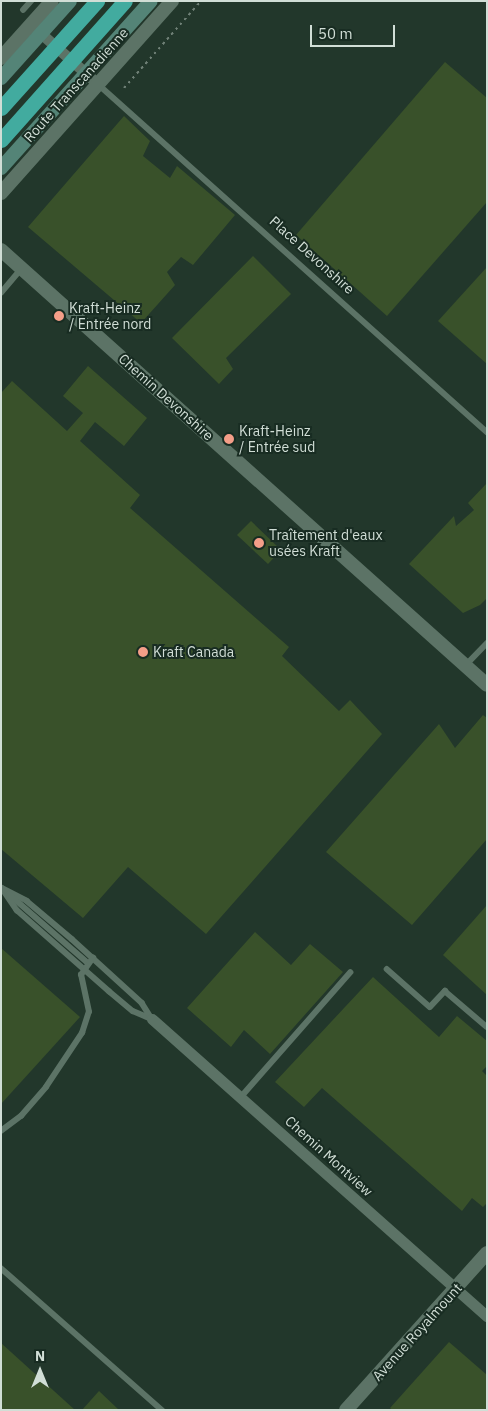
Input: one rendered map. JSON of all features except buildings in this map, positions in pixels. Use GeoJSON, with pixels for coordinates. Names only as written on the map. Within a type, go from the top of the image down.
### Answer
{"type":"FeatureCollection","features":[{"type":"Feature","properties":{"kind":"highway"},"geometry":{"type":"LineString","coordinates":[[1,108],[97,1]]}},
{"type":"Feature","properties":{"kind":"highway"},"geometry":{"type":"LineString","coordinates":[[1,140],[125,1]]}},
{"type":"Feature","properties":{"kind":"main road"},"geometry":{"type":"LineString","coordinates":[[1,78],[70,1]]}},
{"type":"Feature","properties":{"kind":"main road","name":"Route Transcanadienne"},"geometry":{"type":"LineString","coordinates":[[1,168],[151,1]]}},
{"type":"Feature","properties":{"kind":"street"},"geometry":{"type":"LineString","coordinates":[[1,58],[52,1]]}},
{"type":"Feature","properties":{"kind":"street"},"geometry":{"type":"LineString","coordinates":[[1,193],[172,1]]}},
{"type":"Feature","properties":{"kind":"street"},"geometry":{"type":"LineString","coordinates":[[31,24],[98,84]]}},
{"type":"Feature","properties":{"kind":"street","name":"Chemin Devonshire"},"geometry":{"type":"LineString","coordinates":[[1,250],[487,685]]}},
{"type":"Feature","properties":{"kind":"street","name":"Chemin Montview"},"geometry":{"type":"LineString","coordinates":[[152,1019],[487,1316]]}},
{"type":"Feature","properties":{"kind":"street","name":"Avenue Royalmount"},"geometry":{"type":"LineString","coordinates":[[346,1410],[487,1253]]}},
{"type":"Feature","properties":{"kind":"lane"},"geometry":{"type":"LineString","coordinates":[[23,10],[31,1]]}},
{"type":"Feature","properties":{"kind":"lane","name":"Place Devonshire"},"geometry":{"type":"LineString","coordinates":[[98,84],[487,432]]}},
{"type":"Feature","properties":{"kind":"lane"},"geometry":{"type":"LineString","coordinates":[[1,293],[22,268]]}},
{"type":"Feature","properties":{"kind":"lane"},"geometry":{"type":"LineString","coordinates":[[466,666],[487,643]]}},
{"type":"Feature","properties":{"kind":"lane"},"geometry":{"type":"LineString","coordinates":[[2,888],[27,901],[90,961],[142,1003],[152,1019]]}},
{"type":"Feature","properties":{"kind":"lane"},"geometry":{"type":"LineString","coordinates":[[2,888],[17,910],[133,1011],[152,1019]]}},
{"type":"Feature","properties":{"kind":"lane"},"geometry":{"type":"LineString","coordinates":[[1,1131],[21,1116],[46,1087],[86,1027],[89,1012],[81,980],[84,968],[90,961]]}},
{"type":"Feature","properties":{"kind":"lane"},"geometry":{"type":"LineString","coordinates":[[387,969],[430,1007],[445,991],[487,1027]]}},
{"type":"Feature","properties":{"kind":"lane"},"geometry":{"type":"LineString","coordinates":[[240,1098],[350,973]]}},
{"type":"Feature","properties":{"kind":"lane"},"geometry":{"type":"LineString","coordinates":[[1,1268],[162,1410]]}},
{"type":"Feature","properties":{"kind":"path"},"geometry":{"type":"LineString","coordinates":[[124,88],[200,1]]}},
{"type":"Feature","properties":{"kind":"place","name":"Kraft-Heinz / Entrée nord"},"geometry":{"type":"Point","coordinates":[59,316]}},
{"type":"Feature","properties":{"kind":"place","name":"Kraft-Heinz / Entrée sud"},"geometry":{"type":"Point","coordinates":[229,439]}},
{"type":"Feature","properties":{"kind":"place","name":"Traîtement d'eaux usées Kraft"},"geometry":{"type":"Point","coordinates":[259,543]}},
{"type":"Feature","properties":{"kind":"place","name":"Kraft Canada"},"geometry":{"type":"Point","coordinates":[143,652]}}]}
